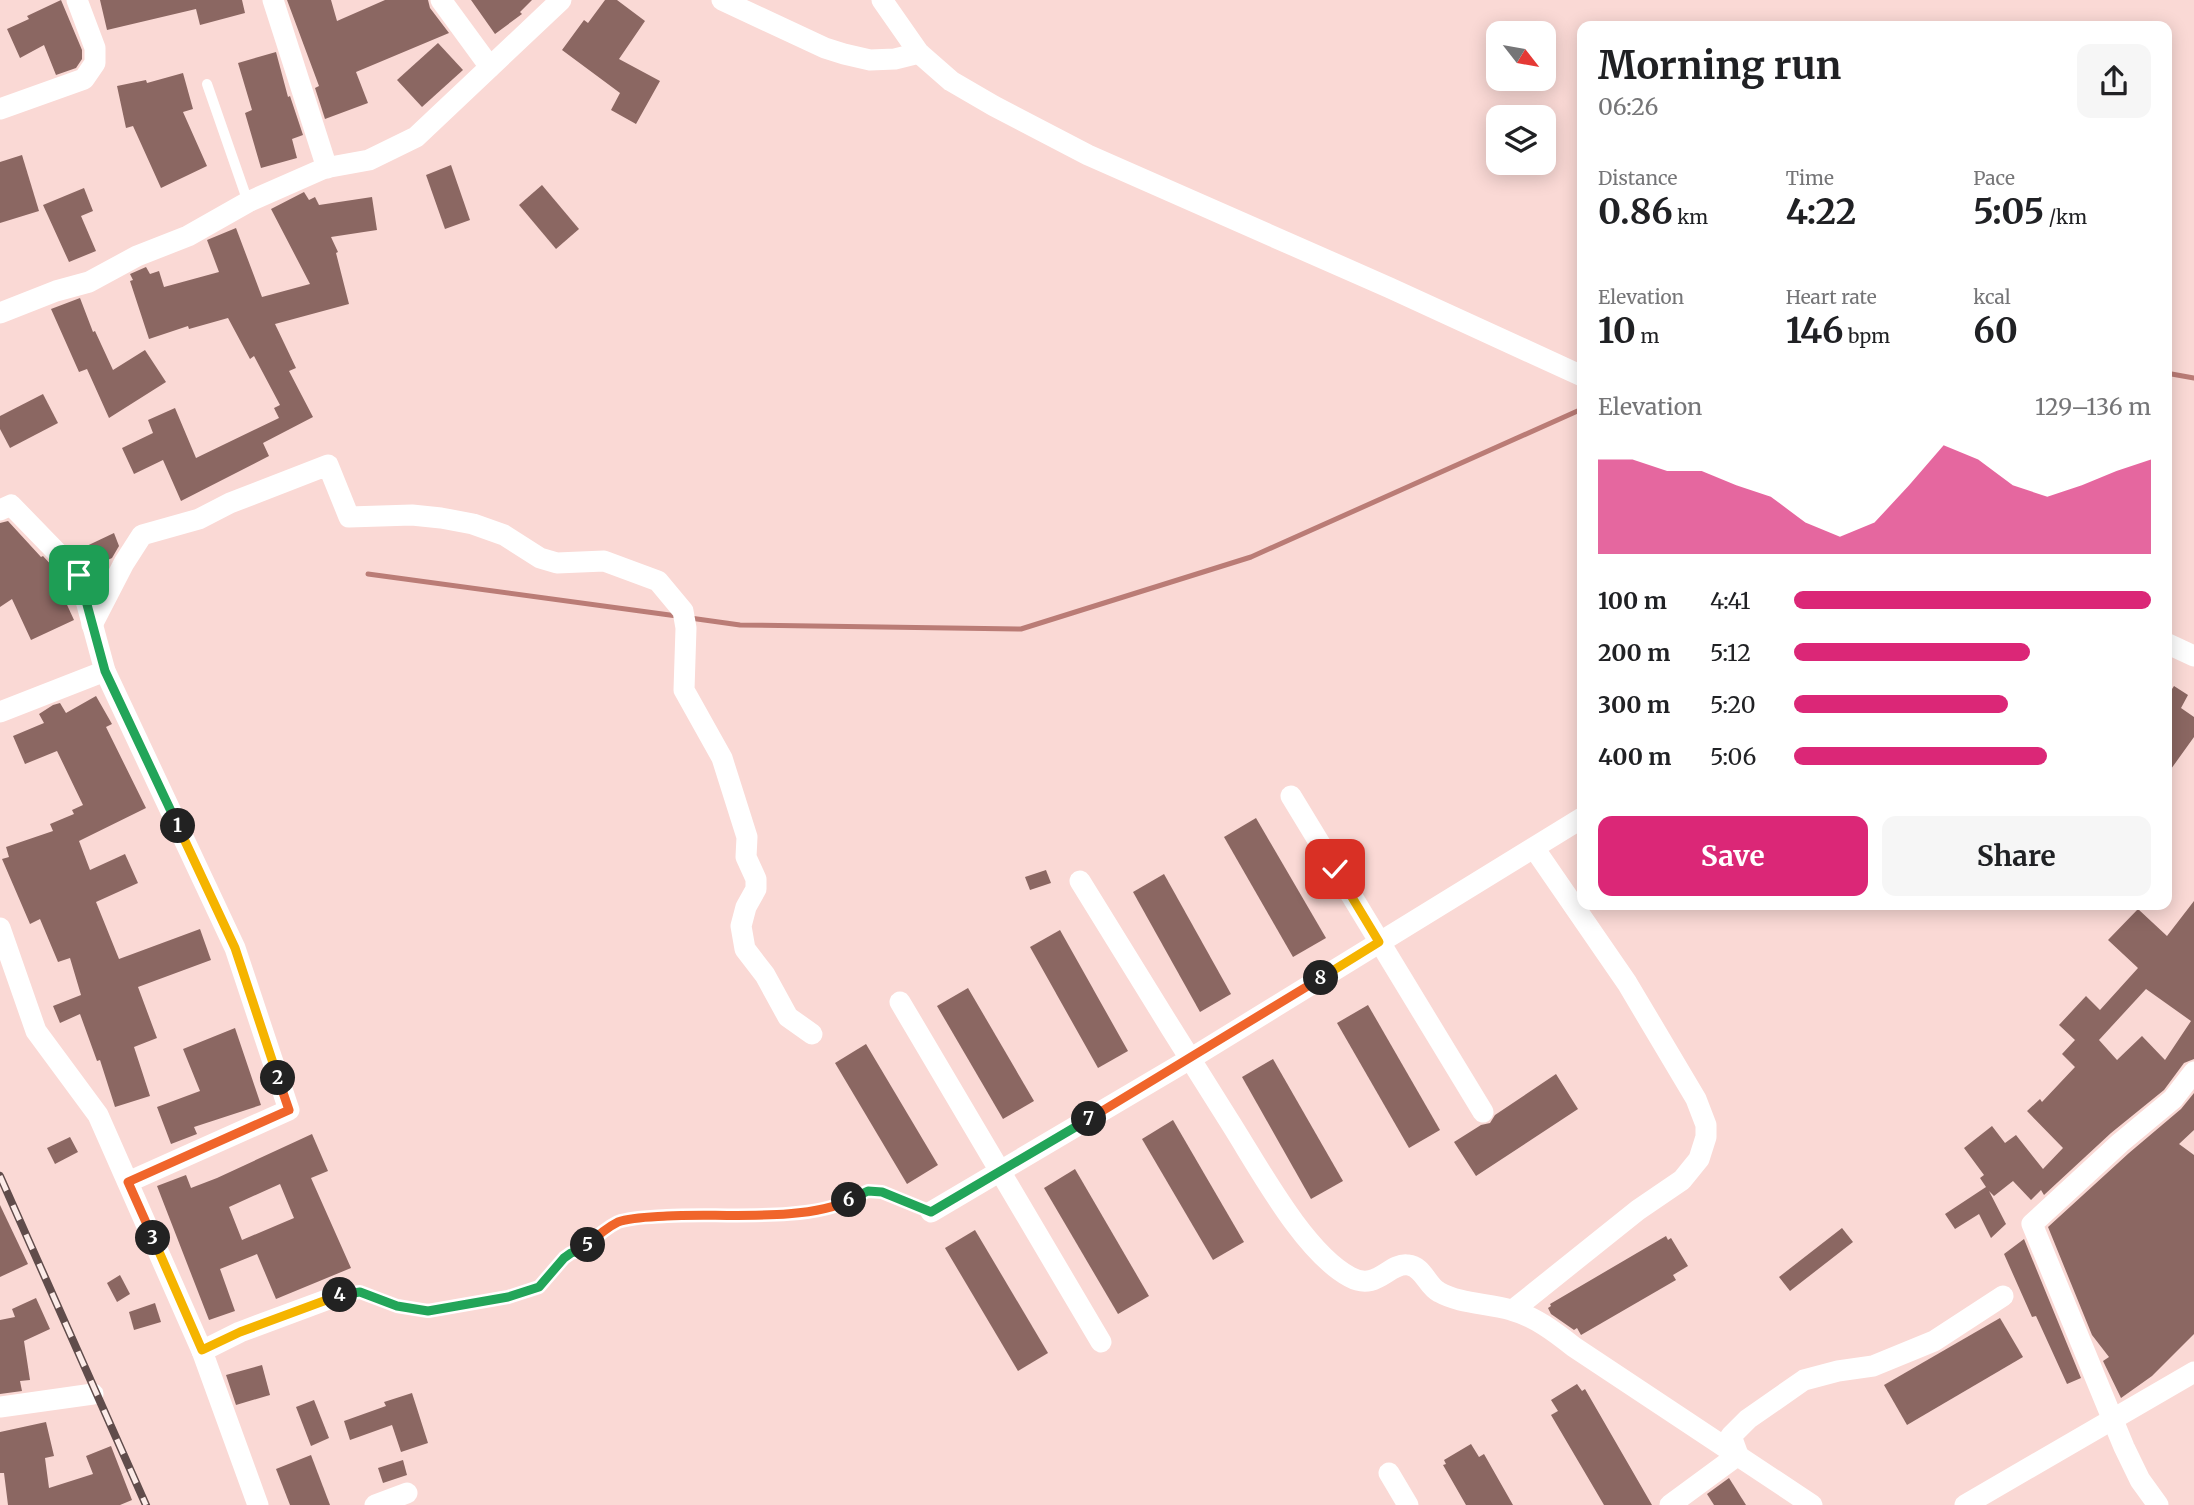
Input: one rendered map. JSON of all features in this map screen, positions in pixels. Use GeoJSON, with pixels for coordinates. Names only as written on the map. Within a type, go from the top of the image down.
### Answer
{"type":"FeatureCollection","features":[{"type":"Feature","properties":{"kind":"street"},"geometry":{"type":"LineString","coordinates":[[0,109],[84,79],[95,63],[95,48],[78,0]]}},
{"type":"Feature","properties":{"kind":"street"},"geometry":{"type":"LineString","coordinates":[[273,0],[327,168]]}},
{"type":"Feature","properties":{"kind":"street"},"geometry":{"type":"LineString","coordinates":[[441,0],[490,67]]}},
{"type":"Feature","properties":{"kind":"street"},"geometry":{"type":"LineString","coordinates":[[0,313],[56,291],[89,282],[137,256],[188,236],[248,202],[327,168],[369,160],[416,137],[561,0]]}},
{"type":"Feature","properties":{"kind":"street"},"geometry":{"type":"LineString","coordinates":[[722,0],[825,48],[870,60],[895,59],[913,45]]}},
{"type":"Feature","properties":{"kind":"street"},"geometry":{"type":"LineString","coordinates":[[882,0],[913,45],[951,81],[1088,155],[1577,374]]}},
{"type":"Feature","properties":{"kind":"street"},"geometry":{"type":"LineString","coordinates":[[92,625],[124,563],[142,536],[199,519],[230,503],[328,465],[349,517],[441,517],[504,535],[540,558],[557,563],[604,561],[658,582],[683,611],[686,628],[684,690],[722,758],[747,837],[746,857],[756,879],[756,889],[746,907],[741,926],[745,949],[765,975],[788,1017],[812,1034]]}},
{"type":"Feature","properties":{"kind":"street"},"geometry":{"type":"LineString","coordinates":[[0,510],[11,505],[79,575],[105,671],[235,948],[289,1110],[128,1182]]}},
{"type":"Feature","properties":{"kind":"street"},"geometry":{"type":"LineString","coordinates":[[2172,646],[2194,656]]}},
{"type":"Feature","properties":{"kind":"street"},"geometry":{"type":"LineString","coordinates":[[0,712],[105,671]]}},
{"type":"Feature","properties":{"kind":"street"},"geometry":{"type":"LineString","coordinates":[[1291,796],[1483,1112]]}},
{"type":"Feature","properties":{"kind":"street"},"geometry":{"type":"LineString","coordinates":[[931,1212],[1190,1059],[1577,821]]}},
{"type":"Feature","properties":{"kind":"street"},"geometry":{"type":"LineString","coordinates":[[1534,848],[1577,910]]}},
{"type":"Feature","properties":{"kind":"street"},"geometry":{"type":"LineString","coordinates":[[1080,881],[1291,1219],[1341,1272],[1366,1282],[1388,1274],[1401,1265],[1409,1265],[1417,1268],[1437,1292],[1513,1310],[1550,1328],[1574,1347],[1812,1505]]}},
{"type":"Feature","properties":{"kind":"street"},"geometry":{"type":"LineString","coordinates":[[1513,1310],[1638,1210],[1682,1180],[1699,1159],[1706,1137],[1706,1125],[1696,1099],[1628,983],[1577,910]]}},
{"type":"Feature","properties":{"kind":"street"},"geometry":{"type":"LineString","coordinates":[[0,928],[36,1031],[98,1115],[128,1182],[202,1350],[258,1505]]}},
{"type":"Feature","properties":{"kind":"street"},"geometry":{"type":"LineString","coordinates":[[900,1002],[1101,1342]]}},
{"type":"Feature","properties":{"kind":"street"},"geometry":{"type":"LineString","coordinates":[[2158,1505],[2140,1480],[2032,1224],[2120,1143],[2173,1099],[2194,1072]]}},
{"type":"Feature","properties":{"kind":"street"},"geometry":{"type":"LineString","coordinates":[[202,1350],[240,1332],[337,1296]]}},
{"type":"Feature","properties":{"kind":"street"},"geometry":{"type":"LineString","coordinates":[[1738,1455],[1731,1436],[1748,1419],[1804,1380],[1873,1366],[1934,1341],[2003,1296]]}},
{"type":"Feature","properties":{"kind":"street"},"geometry":{"type":"LineString","coordinates":[[1965,1505],[2194,1372]]}},
{"type":"Feature","properties":{"kind":"street"},"geometry":{"type":"LineString","coordinates":[[0,1407],[93,1394]]}},
{"type":"Feature","properties":{"kind":"street"},"geometry":{"type":"LineString","coordinates":[[1670,1505],[1738,1455]]}},
{"type":"Feature","properties":{"kind":"street"},"geometry":{"type":"LineString","coordinates":[[1389,1473],[1408,1505]]}},
{"type":"Feature","properties":{"kind":"street"},"geometry":{"type":"LineString","coordinates":[[375,1505],[407,1493]]}},
{"type":"Feature","properties":{"kind":"lane"},"geometry":{"type":"LineString","coordinates":[[207,84],[248,202]]}},
{"type":"Feature","properties":{"kind":"path"},"geometry":{"type":"LineString","coordinates":[[337,1296],[360,1292],[397,1306],[428,1311],[508,1297],[539,1287],[564,1258],[583,1250],[601,1232],[621,1221],[683,1215],[792,1213],[843,1203],[868,1191],[882,1192],[931,1212]]}},
{"type":"Feature","properties":{"kind":"building"},"geometry":{"type":"Polygon","coordinates":[[[61,0],[82,50],[82,59],[76,68],[56,75],[44,45],[20,58],[7,29],[61,0]]]}},
{"type":"Feature","properties":{"kind":"building"},"geometry":{"type":"Polygon","coordinates":[[[100,0],[242,0],[245,13],[200,25],[196,9],[107,30],[100,0]]]}},
{"type":"Feature","properties":{"kind":"building"},"geometry":{"type":"Polygon","coordinates":[[[287,0],[331,0],[337,21],[385,0],[428,0],[430,8],[449,33],[356,72],[368,103],[325,119],[315,88],[319,86],[287,0]]]}},
{"type":"Feature","properties":{"kind":"building"},"geometry":{"type":"Polygon","coordinates":[[[471,0],[532,0],[520,12],[522,14],[495,34],[471,0]]]}},
{"type":"Feature","properties":{"kind":"building"},"geometry":{"type":"Polygon","coordinates":[[[605,0],[617,0],[645,21],[619,59],[660,81],[636,124],[611,110],[620,93],[562,50],[584,20],[588,23],[605,0]]]}},
{"type":"Feature","properties":{"kind":"building"},"geometry":{"type":"Polygon","coordinates":[[[438,43],[463,70],[422,107],[397,80],[438,43]]]}},
{"type":"Feature","properties":{"kind":"building"},"geometry":{"type":"Polygon","coordinates":[[[276,52],[288,97],[290,96],[303,135],[292,139],[297,158],[261,168],[245,113],[252,110],[238,63],[276,52]]]}},
{"type":"Feature","properties":{"kind":"building"},"geometry":{"type":"Polygon","coordinates":[[[183,73],[193,109],[183,112],[207,166],[161,188],[133,126],[126,128],[117,86],[146,80],[147,83],[183,73]]]}},
{"type":"Feature","properties":{"kind":"building"},"geometry":{"type":"Polygon","coordinates":[[[22,155],[39,211],[0,223],[0,162],[22,155]]]}},
{"type":"Feature","properties":{"kind":"building"},"geometry":{"type":"Polygon","coordinates":[[[451,165],[470,220],[445,229],[426,175],[451,165]]]}},
{"type":"Feature","properties":{"kind":"building"},"geometry":{"type":"Polygon","coordinates":[[[542,185],[579,229],[556,249],[519,205],[542,185]]]}},
{"type":"Feature","properties":{"kind":"building"},"geometry":{"type":"Polygon","coordinates":[[[84,188],[93,211],[81,216],[96,251],[69,262],[43,205],[84,188]]]}},
{"type":"Feature","properties":{"kind":"building"},"geometry":{"type":"Polygon","coordinates":[[[304,192],[309,200],[315,197],[319,205],[372,197],[377,230],[331,237],[338,252],[336,253],[349,304],[275,324],[296,368],[289,371],[313,417],[263,443],[269,456],[181,501],[163,460],[134,474],[122,448],[153,433],[148,420],[175,408],[196,458],[279,418],[274,408],[280,405],[254,356],[250,359],[228,318],[189,329],[188,326],[149,339],[130,274],[146,267],[150,274],[159,271],[164,287],[219,272],[207,240],[236,228],[262,297],[310,284],[271,209],[304,192]]]}},
{"type":"Feature","properties":{"kind":"building"},"geometry":{"type":"Polygon","coordinates":[[[80,298],[93,332],[95,331],[113,370],[145,350],[166,382],[109,418],[87,369],[79,372],[51,309],[80,298]]]}},
{"type":"Feature","properties":{"kind":"building"},"geometry":{"type":"Polygon","coordinates":[[[43,394],[58,423],[10,448],[0,429],[0,416],[43,394]]]}},
{"type":"Feature","properties":{"kind":"building"},"geometry":{"type":"Polygon","coordinates":[[[8,521],[54,568],[60,579],[56,581],[74,620],[31,640],[12,599],[0,607],[0,523],[8,521]]]}},
{"type":"Feature","properties":{"kind":"building"},"geometry":{"type":"Polygon","coordinates":[[[114,533],[119,546],[112,558],[90,568],[76,551],[114,533]]]}},
{"type":"Feature","properties":{"kind":"building"},"geometry":{"type":"Polygon","coordinates":[[[2174,686],[2188,695],[2181,708],[2194,717],[2194,737],[2172,768],[2174,686]]]}},
{"type":"Feature","properties":{"kind":"building"},"geometry":{"type":"Polygon","coordinates":[[[96,696],[112,724],[106,727],[146,808],[79,841],[90,870],[125,854],[138,883],[96,902],[119,959],[200,929],[211,960],[138,987],[157,1038],[134,1047],[150,1096],[115,1107],[100,1060],[97,1061],[80,1014],[60,1023],[53,1006],[81,995],[70,958],[58,962],[40,919],[30,924],[2,859],[9,857],[6,847],[53,831],[50,824],[74,814],[72,810],[83,805],[57,751],[25,764],[13,736],[44,723],[39,714],[53,705],[60,703],[66,713],[96,696]]]}},
{"type":"Feature","properties":{"kind":"building"},"geometry":{"type":"Polygon","coordinates":[[[1256,818],[1326,938],[1293,957],[1224,837],[1256,818]]]}},
{"type":"Feature","properties":{"kind":"building"},"geometry":{"type":"Polygon","coordinates":[[[1046,870],[1051,883],[1030,890],[1025,877],[1046,870]]]}},
{"type":"Feature","properties":{"kind":"building"},"geometry":{"type":"Polygon","coordinates":[[[1164,874],[1231,994],[1200,1012],[1133,892],[1164,874]]]}},
{"type":"Feature","properties":{"kind":"building"},"geometry":{"type":"Polygon","coordinates":[[[2194,901],[2194,1059],[2184,1063],[2164,1090],[2111,1133],[2044,1195],[2041,1190],[2031,1200],[2013,1181],[1994,1196],[1989,1191],[2006,1224],[1991,1238],[1979,1214],[1955,1229],[1945,1214],[1986,1187],[1980,1178],[1984,1175],[1964,1148],[1992,1126],[2005,1143],[2016,1135],[2043,1169],[2063,1148],[2027,1111],[2040,1099],[2042,1102],[2075,1067],[2062,1054],[2075,1040],[2059,1025],[2086,996],[2100,1010],[2138,968],[2108,940],[2139,910],[2167,936],[2194,901]],[[2146,989],[2099,1040],[2117,1060],[2142,1036],[2165,1060],[2191,1021],[2146,989]]]}},
{"type":"Feature","properties":{"kind":"building"},"geometry":{"type":"Polygon","coordinates":[[[1060,930],[1128,1051],[1098,1068],[1030,947],[1060,930]]]}},
{"type":"Feature","properties":{"kind":"building"},"geometry":{"type":"Polygon","coordinates":[[[968,988],[1034,1101],[1003,1119],[937,1006],[968,988]]]}},
{"type":"Feature","properties":{"kind":"building"},"geometry":{"type":"Polygon","coordinates":[[[1368,1005],[1440,1130],[1409,1148],[1337,1023],[1368,1005]]]}},
{"type":"Feature","properties":{"kind":"building"},"geometry":{"type":"Polygon","coordinates":[[[235,1028],[261,1105],[194,1127],[197,1134],[171,1144],[157,1107],[200,1091],[183,1049],[235,1028]]]}},
{"type":"Feature","properties":{"kind":"building"},"geometry":{"type":"Polygon","coordinates":[[[866,1044],[938,1165],[907,1184],[835,1063],[866,1044]]]}},
{"type":"Feature","properties":{"kind":"building"},"geometry":{"type":"Polygon","coordinates":[[[1273,1059],[1343,1181],[1311,1199],[1242,1077],[1273,1059]]]}},
{"type":"Feature","properties":{"kind":"building"},"geometry":{"type":"Polygon","coordinates":[[[1556,1074],[1578,1109],[1476,1176],[1454,1142],[1481,1125],[1490,1123],[1495,1115],[1556,1074]]]}},
{"type":"Feature","properties":{"kind":"building"},"geometry":{"type":"Polygon","coordinates":[[[2194,1093],[2194,1130],[2179,1144],[2194,1155],[2194,1334],[2152,1376],[2121,1398],[2103,1361],[2109,1357],[2092,1335],[2048,1227],[2181,1109],[2194,1093]]]}},
{"type":"Feature","properties":{"kind":"building"},"geometry":{"type":"Polygon","coordinates":[[[1173,1120],[1244,1242],[1213,1260],[1142,1139],[1173,1120]]]}},
{"type":"Feature","properties":{"kind":"building"},"geometry":{"type":"Polygon","coordinates":[[[312,1134],[328,1171],[311,1178],[351,1268],[276,1299],[257,1254],[220,1269],[235,1311],[209,1320],[157,1186],[186,1175],[191,1188],[312,1134]],[[280,1184],[229,1207],[242,1240],[294,1218],[280,1184]]]}},
{"type":"Feature","properties":{"kind":"building"},"geometry":{"type":"Polygon","coordinates":[[[70,1137],[78,1152],[55,1164],[47,1148],[70,1137]]]}},
{"type":"Feature","properties":{"kind":"building"},"geometry":{"type":"Polygon","coordinates":[[[1075,1169],[1149,1296],[1118,1314],[1044,1188],[1075,1169]]]}},
{"type":"Feature","properties":{"kind":"building"},"geometry":{"type":"Polygon","coordinates":[[[0,1205],[28,1264],[0,1277],[0,1205]]]}},
{"type":"Feature","properties":{"kind":"building"},"geometry":{"type":"Polygon","coordinates":[[[1842,1228],[1853,1242],[1790,1291],[1779,1277],[1842,1228]]]}},
{"type":"Feature","properties":{"kind":"building"},"geometry":{"type":"Polygon","coordinates":[[[975,1230],[1048,1353],[1018,1371],[945,1248],[975,1230]]]}},
{"type":"Feature","properties":{"kind":"building"},"geometry":{"type":"Polygon","coordinates":[[[1666,1236],[1668,1240],[1671,1238],[1688,1266],[1673,1275],[1676,1280],[1581,1335],[1577,1328],[1574,1330],[1551,1314],[1548,1308],[1550,1304],[1666,1236]]]}},
{"type":"Feature","properties":{"kind":"building"},"geometry":{"type":"Polygon","coordinates":[[[2024,1239],[2081,1378],[2067,1384],[2036,1316],[2032,1317],[2004,1254],[2024,1239]]]}},
{"type":"Feature","properties":{"kind":"building"},"geometry":{"type":"Polygon","coordinates":[[[120,1275],[130,1294],[117,1302],[107,1283],[120,1275]]]}},
{"type":"Feature","properties":{"kind":"building"},"geometry":{"type":"Polygon","coordinates":[[[36,1298],[50,1329],[24,1341],[30,1380],[20,1381],[22,1391],[0,1394],[0,1320],[15,1317],[12,1309],[36,1298]]]}},
{"type":"Feature","properties":{"kind":"building"},"geometry":{"type":"Polygon","coordinates":[[[155,1303],[161,1322],[134,1330],[129,1312],[155,1303]]]}},
{"type":"Feature","properties":{"kind":"building"},"geometry":{"type":"Polygon","coordinates":[[[2000,1318],[2023,1357],[1907,1425],[1884,1385],[2000,1318]]]}},
{"type":"Feature","properties":{"kind":"building"},"geometry":{"type":"Polygon","coordinates":[[[262,1365],[270,1395],[236,1405],[226,1375],[262,1365]]]}},
{"type":"Feature","properties":{"kind":"building"},"geometry":{"type":"Polygon","coordinates":[[[1577,1384],[1582,1391],[1585,1389],[1652,1505],[1604,1505],[1551,1415],[1558,1411],[1551,1400],[1577,1384]]]}},
{"type":"Feature","properties":{"kind":"building"},"geometry":{"type":"Polygon","coordinates":[[[412,1393],[428,1443],[401,1452],[392,1425],[350,1440],[344,1421],[386,1406],[384,1402],[412,1393]]]}},
{"type":"Feature","properties":{"kind":"building"},"geometry":{"type":"Polygon","coordinates":[[[314,1400],[329,1438],[311,1446],[296,1407],[314,1400]]]}},
{"type":"Feature","properties":{"kind":"building"},"geometry":{"type":"Polygon","coordinates":[[[46,1422],[54,1456],[45,1458],[49,1488],[93,1474],[86,1456],[111,1446],[132,1500],[120,1505],[8,1505],[4,1473],[0,1473],[0,1432],[46,1422]]]}},
{"type":"Feature","properties":{"kind":"building"},"geometry":{"type":"Polygon","coordinates":[[[1471,1444],[1479,1457],[1484,1454],[1513,1505],[1466,1505],[1443,1465],[1446,1464],[1444,1460],[1471,1444]]]}},
{"type":"Feature","properties":{"kind":"building"},"geometry":{"type":"Polygon","coordinates":[[[311,1455],[330,1505],[290,1505],[276,1469],[311,1455]]]}},
{"type":"Feature","properties":{"kind":"building"},"geometry":{"type":"Polygon","coordinates":[[[403,1460],[407,1475],[383,1483],[378,1468],[403,1460]]]}},
{"type":"Feature","properties":{"kind":"building"},"geometry":{"type":"Polygon","coordinates":[[[1729,1478],[1746,1505],[1714,1505],[1707,1494],[1729,1478]]]}},
{"type":"Feature","properties":{"kind":"waterway"},"geometry":{"type":"LineString","coordinates":[[2172,374],[2194,378]]}},
{"type":"Feature","properties":{"kind":"waterway"},"geometry":{"type":"LineString","coordinates":[[690,618],[740,625],[1021,629],[1251,557],[1577,411]]}},
{"type":"Feature","properties":{"kind":"waterway"},"geometry":{"type":"LineString","coordinates":[[368,574],[677,616]]}},
{"type":"Feature","properties":{"kind":"railway"},"geometry":{"type":"LineString","coordinates":[[0,1176],[146,1505]]}},
{"type":"Feature","properties":{"kind":"route"},"geometry":{"type":"LineString","coordinates":[[79,575],[105,671],[235,948],[289,1110],[128,1182],[202,1350],[240,1332],[350,1293],[360,1292],[397,1306],[428,1311],[508,1297],[532,1290],[539,1287],[564,1258],[583,1250],[601,1232],[621,1221],[656,1216],[792,1213],[830,1207],[868,1191],[882,1192],[931,1212],[1190,1059],[1379,942],[1335,869]]}}]}
